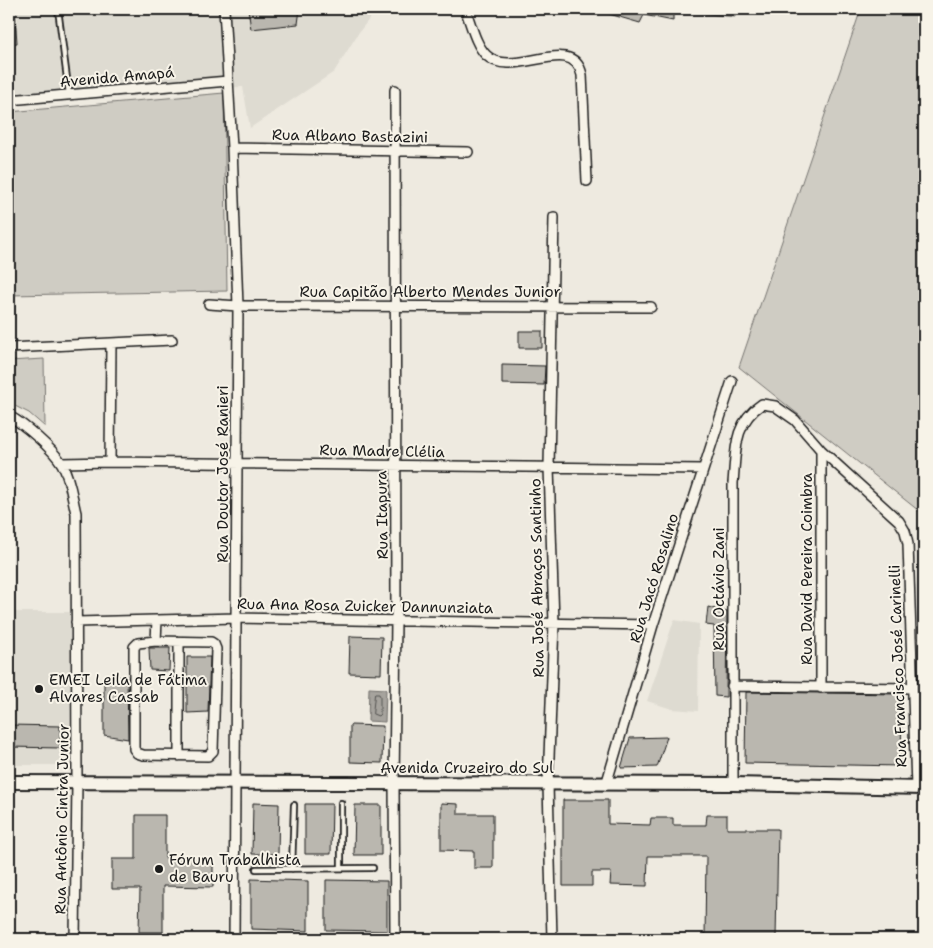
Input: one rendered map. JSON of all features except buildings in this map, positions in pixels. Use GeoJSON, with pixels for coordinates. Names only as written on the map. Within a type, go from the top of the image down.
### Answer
{"type":"FeatureCollection","features":[{"type":"Feature","properties":{"kind":"street","name":"Rua Doutor José Ranieri"},"geometry":{"type":"LineString","coordinates":[[224,9],[238,306],[234,939]]}},
{"type":"Feature","properties":{"kind":"street"},"geometry":{"type":"LineString","coordinates":[[465,9],[477,41],[486,55],[495,60],[510,64],[559,56],[575,60],[580,66],[587,181]]}},
{"type":"Feature","properties":{"kind":"street","name":"Avenida Amapá"},"geometry":{"type":"LineString","coordinates":[[9,100],[228,81]]}},
{"type":"Feature","properties":{"kind":"street","name":"Rua Itapura"},"geometry":{"type":"LineString","coordinates":[[395,90],[395,939]]}},
{"type":"Feature","properties":{"kind":"street","name":"Rua Albano Bastazini"},"geometry":{"type":"LineString","coordinates":[[232,148],[468,152]]}},
{"type":"Feature","properties":{"kind":"street","name":"Rua José Abraços Santinho"},"geometry":{"type":"LineString","coordinates":[[552,939],[548,784],[554,623],[550,467],[554,217]]}},
{"type":"Feature","properties":{"kind":"street","name":"Rua Capitão Alberto Mendes Junior"},"geometry":{"type":"LineString","coordinates":[[209,304],[238,306],[651,307]]}},
{"type":"Feature","properties":{"kind":"street"},"geometry":{"type":"LineString","coordinates":[[9,348],[172,340]]}},
{"type":"Feature","properties":{"kind":"street"},"geometry":{"type":"LineString","coordinates":[[110,343],[110,462]]}},
{"type":"Feature","properties":{"kind":"street","name":"Rua Jacó Rosalino"},"geometry":{"type":"LineString","coordinates":[[606,785],[653,625],[732,381]]}},
{"type":"Feature","properties":{"kind":"street","name":"Rua Francisco José Carinelli"},"geometry":{"type":"LineString","coordinates":[[762,404],[776,406],[795,420],[821,450],[899,521],[905,531],[908,544],[912,688],[920,788]]}},
{"type":"Feature","properties":{"kind":"street","name":"Rua Octávio Zani"},"geometry":{"type":"LineString","coordinates":[[732,784],[733,483],[741,426],[753,410],[762,404]]}},
{"type":"Feature","properties":{"kind":"street","name":"Rua Antônio Cintra Junior"},"geometry":{"type":"LineString","coordinates":[[13,418],[40,440],[62,463],[76,513],[77,782],[75,939]]}},
{"type":"Feature","properties":{"kind":"street","name":"Rua David Pereira Coimbra"},"geometry":{"type":"LineString","coordinates":[[821,450],[821,688]]}},
{"type":"Feature","properties":{"kind":"street","name":"Rua Madre Clélia"},"geometry":{"type":"LineString","coordinates":[[62,463],[237,463],[703,469]]}},
{"type":"Feature","properties":{"kind":"street","name":"Rua Ana Rosa Zuicker Dannunziata"},"geometry":{"type":"LineString","coordinates":[[76,622],[237,618],[653,625]]}},
{"type":"Feature","properties":{"kind":"street"},"geometry":{"type":"LineString","coordinates":[[156,641],[157,620]]}},
{"type":"Feature","properties":{"kind":"street"},"geometry":{"type":"LineString","coordinates":[[156,641],[211,642],[214,644],[216,649],[213,751],[208,756],[143,755],[137,753],[134,749],[134,647],[138,643],[156,641]]}},
{"type":"Feature","properties":{"kind":"street"},"geometry":{"type":"LineString","coordinates":[[179,642],[179,756]]}},
{"type":"Feature","properties":{"kind":"street"},"geometry":{"type":"LineString","coordinates":[[732,686],[912,688]]}},
{"type":"Feature","properties":{"kind":"street","name":"Avenida Cruzeiro do Sul"},"geometry":{"type":"LineString","coordinates":[[9,782],[732,784],[920,788]]}},
{"type":"Feature","properties":{"kind":"lane"},"geometry":{"type":"LineString","coordinates":[[58,9],[69,95]]}},
{"type":"Feature","properties":{"kind":"lane"},"geometry":{"type":"LineString","coordinates":[[341,803],[341,868]]}},
{"type":"Feature","properties":{"kind":"lane"},"geometry":{"type":"LineString","coordinates":[[292,869],[294,805]]}},
{"type":"Feature","properties":{"kind":"lane"},"geometry":{"type":"LineString","coordinates":[[256,869],[373,868]]}},
{"type":"Feature","properties":{"kind":"shaded area"},"geometry":{"type":"Polygon","coordinates":[[[9,9],[377,9],[359,32],[334,72],[250,128],[243,87],[9,96],[9,9]]]}},
{"type":"Feature","properties":{"kind":"shaded area"},"geometry":{"type":"Polygon","coordinates":[[[682,9],[735,9],[735,17],[682,11],[682,9]]]}},
{"type":"Feature","properties":{"kind":"shaded area"},"geometry":{"type":"Polygon","coordinates":[[[861,9],[924,9],[924,515],[739,367],[861,9]]]}},
{"type":"Feature","properties":{"kind":"shaded area"},"geometry":{"type":"Polygon","coordinates":[[[224,93],[227,291],[9,295],[9,112],[224,93]]]}},
{"type":"Feature","properties":{"kind":"shaded area"},"geometry":{"type":"Polygon","coordinates":[[[44,359],[45,427],[29,413],[9,403],[9,361],[44,359]]]}},
{"type":"Feature","properties":{"kind":"shaded area","name":"EMEI Leila de Fátima Alvares Cassab"},"geometry":{"type":"Polygon","coordinates":[[[9,612],[70,612],[70,765],[9,765],[9,612]]]}},
{"type":"Feature","properties":{"kind":"shaded area"},"geometry":{"type":"Polygon","coordinates":[[[674,620],[699,624],[698,711],[672,709],[647,701],[674,620]]]}},
{"type":"Feature","properties":{"kind":"water"},"geometry":{"type":"Polygon","coordinates":[[[369,688],[386,689],[385,722],[368,721],[369,688]]]}},
{"type":"Feature","properties":{"kind":"place","name":"EMEI Leila de Fátima Alvares Cassab"},"geometry":{"type":"Point","coordinates":[39,689]}},
{"type":"Feature","properties":{"kind":"place","name":"Fórum Trabalhista de Bauru"},"geometry":{"type":"Point","coordinates":[159,869]}}]}
